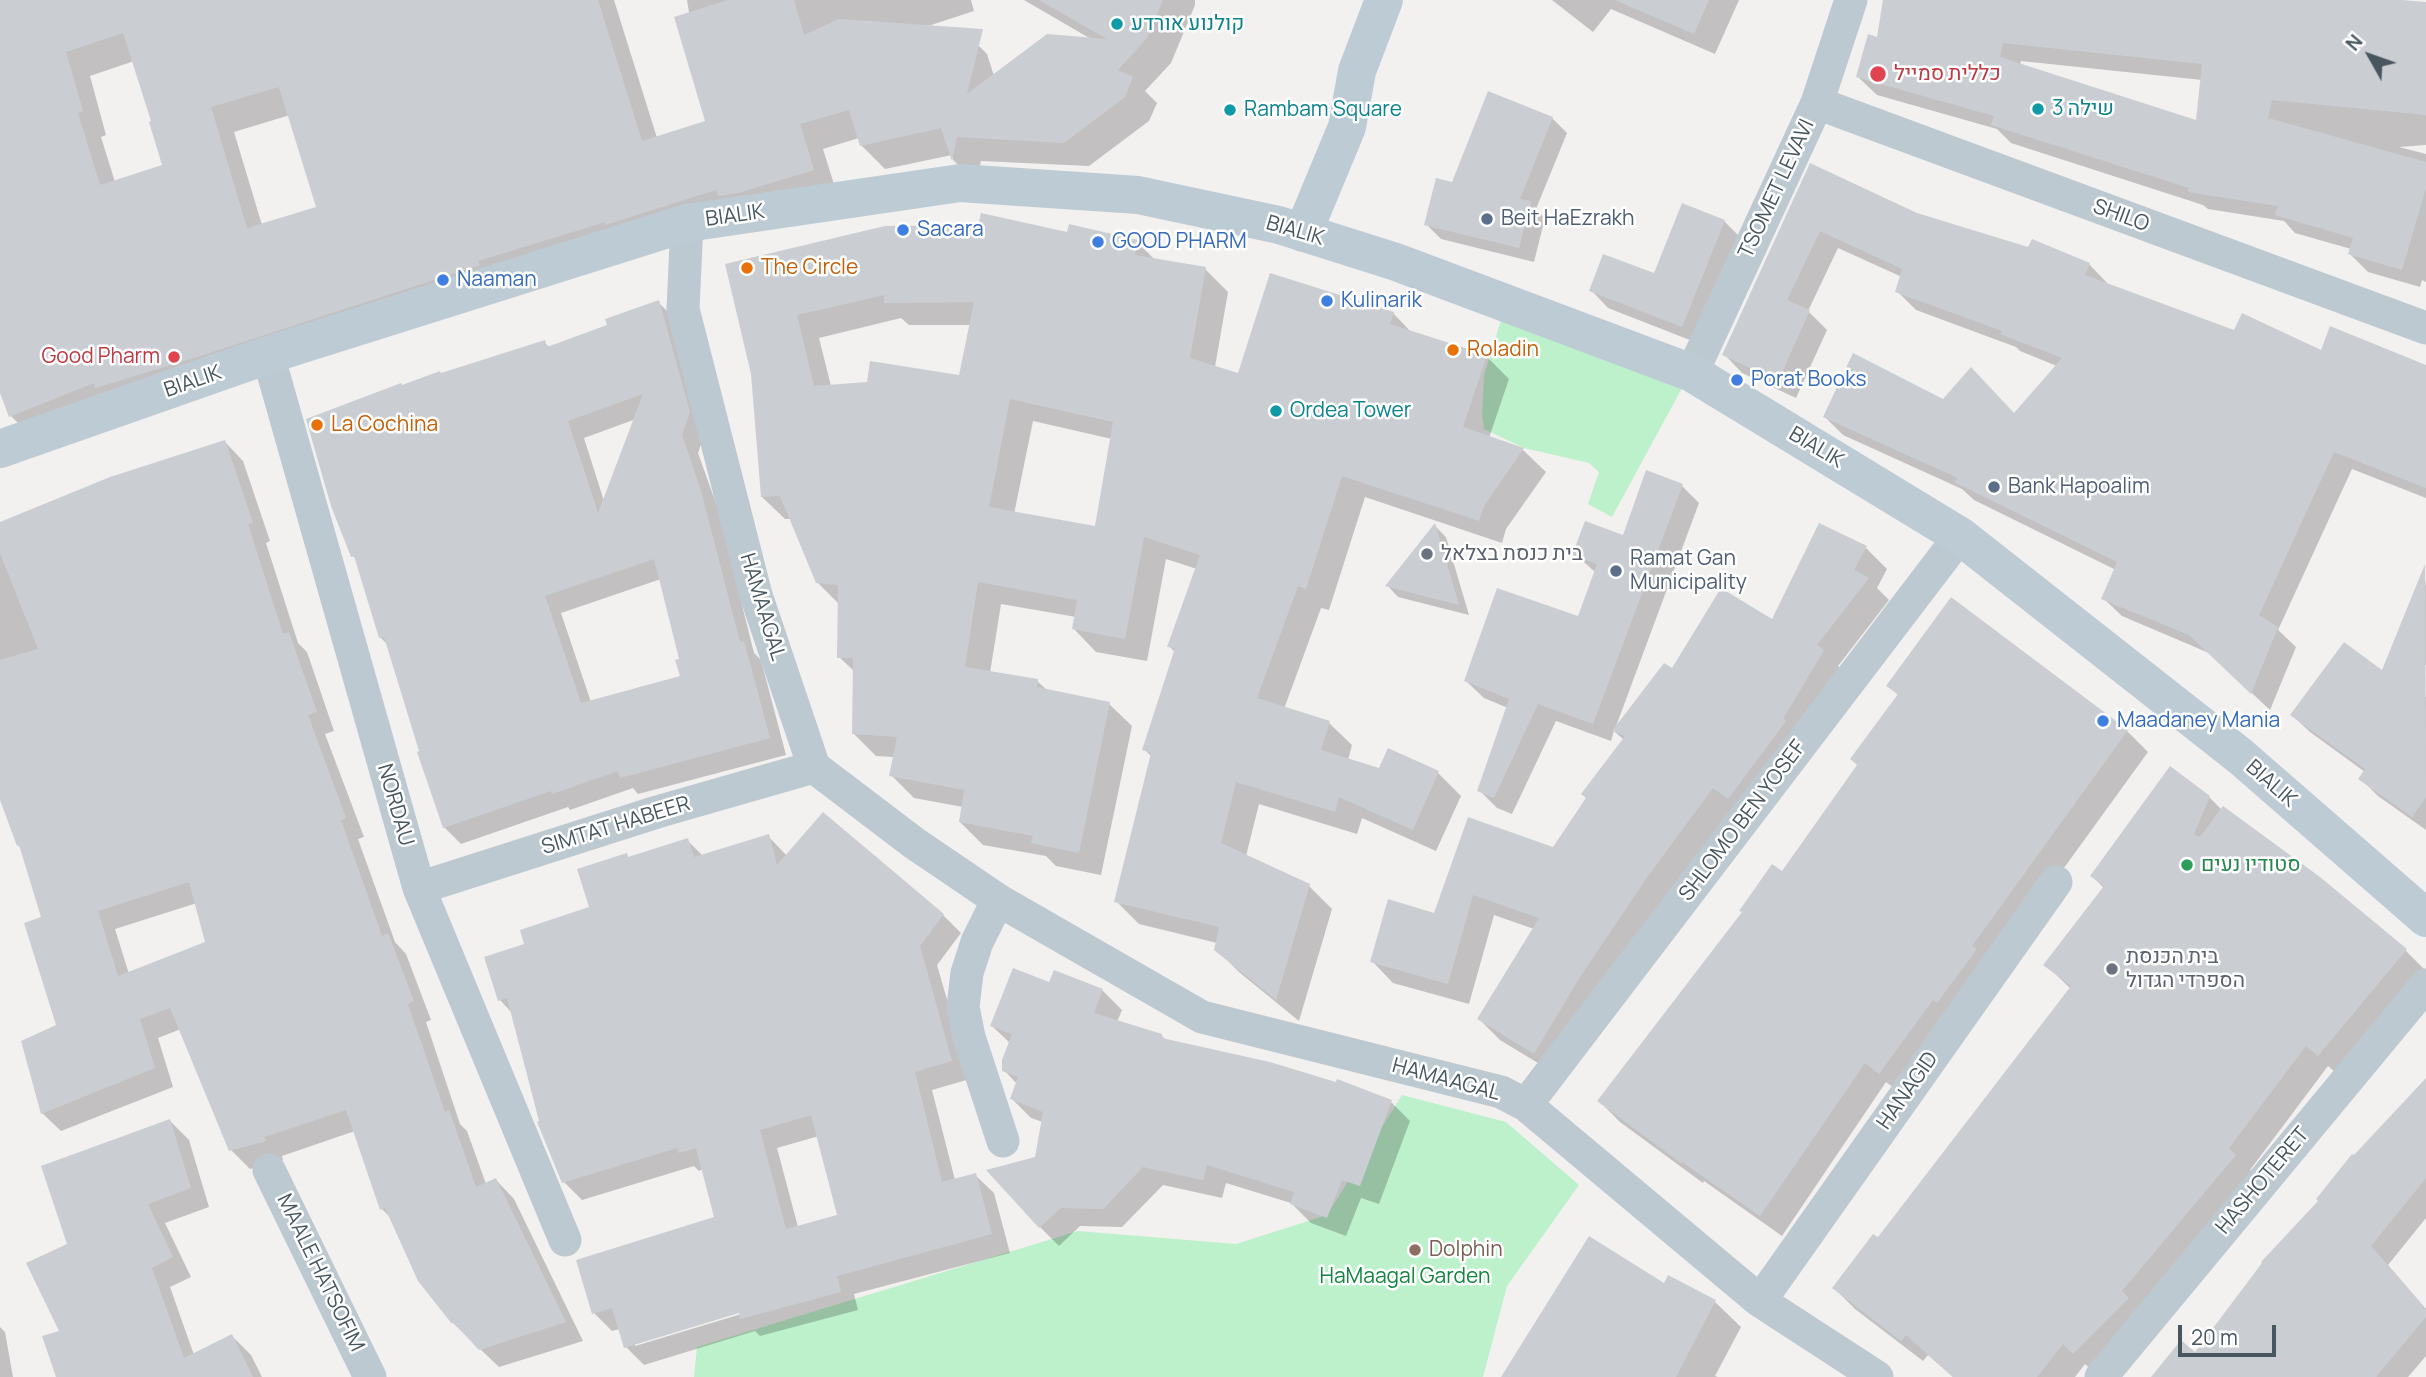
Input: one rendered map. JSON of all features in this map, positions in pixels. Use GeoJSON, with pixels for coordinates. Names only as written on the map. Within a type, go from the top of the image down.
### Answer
{"type":"FeatureCollection","features":[{"type":"Feature","properties":{"kind":"street"},"geometry":{"type":"LineString","coordinates":[[1291,229],[1326,122],[1357,71],[1384,0]]}},
{"type":"Feature","properties":{"kind":"street","name":"TSOMET LEVAVI"},"geometry":{"type":"LineString","coordinates":[[1692,373],[1817,103],[1851,0]]}},
{"type":"Feature","properties":{"kind":"street","name":"SHILO"},"geometry":{"type":"LineString","coordinates":[[1817,103],[2426,328]]}},
{"type":"Feature","properties":{"kind":"street","name":"BIALIK"},"geometry":{"type":"LineString","coordinates":[[0,449],[268,355],[687,223],[960,183],[1138,195],[1291,229],[1396,262],[1692,373],[1959,536],[2230,748],[2426,918]]}},
{"type":"Feature","properties":{"kind":"street","name":"HAMAAGAL"},"geometry":{"type":"LineString","coordinates":[[687,223],[683,309],[756,595],[814,767],[914,843],[998,900],[1202,1017],[1502,1092],[1526,1105],[1760,1301],[1877,1377]]}},
{"type":"Feature","properties":{"kind":"street","name":"NORDAU"},"geometry":{"type":"LineString","coordinates":[[268,355],[419,888],[565,1240]]}},
{"type":"Feature","properties":{"kind":"street","name":"SHLOMO BEN YOSEF"},"geometry":{"type":"LineString","coordinates":[[1526,1105],[1959,536]]}},
{"type":"Feature","properties":{"kind":"street","name":"SIMTAT HABEER"},"geometry":{"type":"LineString","coordinates":[[419,888],[657,812],[814,767]]}},
{"type":"Feature","properties":{"kind":"street","name":"HANAGID"},"geometry":{"type":"LineString","coordinates":[[1760,1301],[2056,882]]}},
{"type":"Feature","properties":{"kind":"street"},"geometry":{"type":"LineString","coordinates":[[998,900],[977,942],[967,973],[964,1007],[969,1037],[1003,1141]]}},
{"type":"Feature","properties":{"kind":"street","name":"HASHOTERET"},"geometry":{"type":"LineString","coordinates":[[2101,1377],[2426,985]]}},
{"type":"Feature","properties":{"kind":"street","name":"MAALE HATSOFIM"},"geometry":{"type":"LineString","coordinates":[[269,1170],[370,1377]]}},
{"type":"Feature","properties":{"kind":"green space"},"geometry":{"type":"Polygon","coordinates":[[[1505,307],[1688,377],[1612,517],[1588,504],[1599,472],[1589,463],[1524,448],[1484,429],[1484,375],[1505,307]]]}},
{"type":"Feature","properties":{"kind":"green space","name":"HaMaagal Garden"},"geometry":{"type":"Polygon","coordinates":[[[1402,1095],[1506,1122],[1579,1185],[1507,1286],[1483,1377],[694,1377],[697,1347],[1078,1231],[1236,1244],[1327,1215],[1402,1095]]]}},
{"type":"Feature","properties":{"kind":"building"},"geometry":{"type":"Polygon","coordinates":[[[0,0],[598,0],[642,141],[705,121],[674,17],[728,0],[794,0],[804,35],[839,19],[983,29],[967,94],[1047,34],[1107,39],[1039,0],[1163,0],[1147,38],[1118,70],[1133,77],[1125,97],[1064,143],[957,137],[952,161],[941,128],[860,146],[849,110],[800,124],[814,170],[738,193],[718,196],[716,190],[605,225],[605,222],[478,261],[480,265],[197,357],[95,388],[94,383],[9,417],[0,393],[0,0]],[[123,33],[66,52],[83,111],[78,113],[100,185],[162,165],[123,33]],[[279,87],[211,107],[247,228],[316,207],[279,87]]]}},
{"type":"Feature","properties":{"kind":"building"},"geometry":{"type":"Polygon","coordinates":[[[1615,0],[1709,0],[1694,34],[1615,0]]]}},
{"type":"Feature","properties":{"kind":"building"},"geometry":{"type":"Polygon","coordinates":[[[1883,0],[2426,2],[2426,115],[2272,100],[2268,118],[2426,162],[2426,188],[2402,270],[2348,254],[2353,238],[2275,215],[2278,206],[2188,192],[2189,188],[1991,125],[1994,116],[1856,77],[1868,34],[1877,37],[1883,0]],[[2003,43],[2000,57],[2196,120],[2202,64],[2003,43]]]}},
{"type":"Feature","properties":{"kind":"building"},"geometry":{"type":"Polygon","coordinates":[[[1488,91],[1553,117],[1520,199],[1531,201],[1519,248],[1424,225],[1436,178],[1452,182],[1488,91]]]}},
{"type":"Feature","properties":{"kind":"building"},"geometry":{"type":"Polygon","coordinates":[[[1810,163],[1917,213],[2028,247],[2032,239],[2090,263],[2085,275],[2234,330],[2242,313],[2321,350],[2330,326],[2426,365],[2426,488],[2334,452],[2259,615],[2278,627],[2251,694],[2189,635],[2101,599],[2117,562],[1954,482],[1958,478],[1823,417],[1853,353],[1943,399],[1971,367],[2014,413],[2062,358],[2000,334],[2002,331],[1895,292],[1902,269],[1820,231],[1787,300],[1810,310],[1778,381],[1722,355],[1810,163]]]}},
{"type":"Feature","properties":{"kind":"building"},"geometry":{"type":"Polygon","coordinates":[[[1682,203],[1725,220],[1682,327],[1589,291],[1603,254],[1654,273],[1682,203]]]}},
{"type":"Feature","properties":{"kind":"building"},"geometry":{"type":"Polygon","coordinates":[[[981,213],[1067,232],[1069,224],[1138,240],[1135,255],[1206,267],[1190,358],[1238,373],[1270,273],[1394,312],[1390,324],[1487,355],[1463,427],[1524,448],[1484,506],[1479,521],[1342,476],[1306,589],[1298,586],[1257,698],[1330,721],[1321,750],[1379,768],[1388,748],[1439,771],[1413,830],[1339,797],[1335,812],[1236,782],[1221,843],[1310,884],[1276,1000],[1214,950],[1219,927],[1114,902],[1151,753],[1142,750],[1175,648],[1167,647],[1200,555],[1144,537],[1125,639],[1072,629],[1077,600],[978,582],[965,667],[1038,679],[1037,687],[1110,702],[1079,853],[1031,843],[1033,836],[959,822],[964,790],[889,776],[897,737],[852,734],[853,658],[837,658],[838,585],[816,583],[780,496],[761,497],[751,374],[725,264],[885,226],[978,225],[981,213]],[[884,295],[797,315],[814,386],[867,382],[870,361],[959,375],[974,302],[884,303],[884,295]],[[1010,399],[989,507],[1095,526],[1113,422],[1010,399]]]}},
{"type":"Feature","properties":{"kind":"building"},"geometry":{"type":"Polygon","coordinates":[[[659,300],[690,412],[682,435],[701,491],[740,642],[744,641],[770,738],[620,778],[618,771],[443,828],[417,752],[419,751],[384,637],[379,638],[354,556],[351,557],[331,506],[306,419],[440,371],[441,373],[545,340],[547,347],[607,325],[605,319],[659,300]],[[643,394],[568,421],[598,513],[643,394]],[[654,559],[545,596],[581,703],[680,676],[675,660],[679,659],[654,559]]]}},
{"type":"Feature","properties":{"kind":"building"},"geometry":{"type":"Polygon","coordinates":[[[225,440],[253,523],[248,524],[283,634],[289,632],[317,712],[308,715],[346,818],[341,820],[382,936],[388,933],[414,1001],[408,1004],[445,1112],[449,1110],[476,1187],[496,1178],[566,1322],[479,1350],[453,1322],[452,1324],[418,1281],[385,1208],[380,1210],[346,1110],[264,1137],[266,1141],[229,1151],[170,1008],[140,1019],[155,1068],[41,1114],[21,1041],[56,1025],[24,923],[41,917],[19,845],[17,846],[0,800],[0,660],[38,649],[0,553],[0,522],[110,477],[225,440]],[[189,882],[98,911],[118,976],[205,942],[189,882]]]}},
{"type":"Feature","properties":{"kind":"building"},"geometry":{"type":"Polygon","coordinates":[[[1646,470],[1683,484],[1593,724],[1538,704],[1494,798],[1477,791],[1509,699],[1464,681],[1497,588],[1578,616],[1597,564],[1572,555],[1585,521],[1623,535],[1646,470]]]}},
{"type":"Feature","properties":{"kind":"building","name":"בית כנסת בצלאל"},"geometry":{"type":"Polygon","coordinates":[[[1435,523],[1459,605],[1385,586],[1435,523]]]}},
{"type":"Feature","properties":{"kind":"building"},"geometry":{"type":"Polygon","coordinates":[[[1819,523],[1867,546],[1854,570],[1869,578],[1817,645],[1824,650],[1783,719],[1786,721],[1728,799],[1713,788],[1648,876],[1578,980],[1534,1054],[1477,1019],[1539,918],[1473,895],[1448,984],[1370,962],[1388,899],[1434,913],[1468,817],[1553,847],[1586,798],[1581,794],[1625,736],[1612,731],[1664,663],[1672,668],[1721,588],[1772,619],[1819,523]]]}},
{"type":"Feature","properties":{"kind":"building"},"geometry":{"type":"Polygon","coordinates":[[[2425,564],[2426,797],[2412,817],[2358,779],[2365,769],[2290,715],[2344,642],[2382,670],[2425,564]]]}},
{"type":"Feature","properties":{"kind":"building"},"geometry":{"type":"Polygon","coordinates":[[[1951,597],[2128,730],[1972,946],[1977,949],[1937,1003],[1933,1000],[1879,1074],[1865,1063],[1760,1216],[1681,1163],[1597,1101],[1742,912],[1739,911],[1772,864],[1782,871],[1857,765],[1850,759],[1898,694],[1886,686],[1951,597]]]}},
{"type":"Feature","properties":{"kind":"building"},"geometry":{"type":"Polygon","coordinates":[[[2170,766],[2210,796],[2194,834],[2200,837],[2223,806],[2320,877],[2407,949],[2318,1056],[2306,1046],[2229,1148],[2236,1155],[2122,1291],[2129,1298],[2073,1354],[2063,1344],[2037,1377],[1953,1377],[1906,1335],[1901,1341],[1832,1288],[1873,1234],[1878,1237],[2071,986],[2043,965],[2104,886],[2090,876],[2170,766]]]}},
{"type":"Feature","properties":{"kind":"building"},"geometry":{"type":"Polygon","coordinates":[[[823,812],[944,914],[920,946],[952,1061],[915,1072],[942,1182],[976,1173],[992,1234],[837,1276],[841,1292],[740,1319],[739,1313],[624,1348],[612,1308],[592,1314],[576,1260],[714,1217],[696,1148],[679,1153],[677,1148],[562,1183],[537,1122],[539,1121],[507,998],[498,1001],[484,957],[524,944],[520,930],[589,907],[577,869],[627,853],[628,857],[688,838],[694,857],[769,834],[777,865],[823,812]],[[811,1115],[760,1130],[786,1229],[837,1215],[811,1115]]]}},
{"type":"Feature","properties":{"kind":"building"},"geometry":{"type":"Polygon","coordinates":[[[1013,968],[1049,982],[1054,970],[1103,989],[1094,1013],[1162,1034],[1162,1038],[1270,1062],[1336,1082],[1337,1079],[1392,1100],[1360,1186],[1342,1180],[1327,1218],[1290,1204],[1294,1192],[1207,1165],[1203,1180],[1143,1167],[1103,1209],[1061,1208],[1039,1228],[986,1170],[1035,1157],[1043,1112],[1010,1099],[1018,1077],[1002,1071],[1002,1060],[1012,1034],[990,1026],[1013,968]]]}},
{"type":"Feature","properties":{"kind":"building"},"geometry":{"type":"Polygon","coordinates":[[[2426,1078],[2426,1178],[2371,1246],[2426,1309],[2426,1317],[2376,1377],[2151,1377],[2181,1340],[2195,1352],[2261,1262],[2318,1201],[2316,1199],[2352,1154],[2354,1155],[2426,1078]]]}},
{"type":"Feature","properties":{"kind":"building"},"geometry":{"type":"Polygon","coordinates":[[[170,1119],[191,1188],[148,1204],[173,1257],[152,1268],[184,1358],[232,1334],[253,1377],[56,1377],[42,1336],[59,1331],[26,1263],[67,1244],[41,1166],[170,1119]]]}},
{"type":"Feature","properties":{"kind":"building"},"geometry":{"type":"Polygon","coordinates":[[[1589,1236],[1664,1283],[1668,1275],[1716,1300],[1676,1377],[1501,1377],[1589,1236]]]}},
{"type":"Feature","properties":{"kind":"place","name":"קולנוע אורדע"},"geometry":{"type":"Point","coordinates":[1117,24]}},
{"type":"Feature","properties":{"kind":"place","name":"כללית סמייל"},"geometry":{"type":"Point","coordinates":[1878,74]}},
{"type":"Feature","properties":{"kind":"place","name":"שילה 3"},"geometry":{"type":"Point","coordinates":[2038,109]}},
{"type":"Feature","properties":{"kind":"place","name":"Rambam Square"},"geometry":{"type":"Point","coordinates":[1230,110]}},
{"type":"Feature","properties":{"kind":"place","name":"Beit HaEzrakh"},"geometry":{"type":"Point","coordinates":[1487,219]}},
{"type":"Feature","properties":{"kind":"place","name":"Sacara"},"geometry":{"type":"Point","coordinates":[903,230]}},
{"type":"Feature","properties":{"kind":"place","name":"GOOD PHARM"},"geometry":{"type":"Point","coordinates":[1098,242]}},
{"type":"Feature","properties":{"kind":"place","name":"The Circle"},"geometry":{"type":"Point","coordinates":[747,268]}},
{"type":"Feature","properties":{"kind":"place","name":"Naaman"},"geometry":{"type":"Point","coordinates":[443,280]}},
{"type":"Feature","properties":{"kind":"place","name":"Kulinarik"},"geometry":{"type":"Point","coordinates":[1327,301]}},
{"type":"Feature","properties":{"kind":"place","name":"Roladin"},"geometry":{"type":"Point","coordinates":[1453,350]}},
{"type":"Feature","properties":{"kind":"place","name":"Good Pharm"},"geometry":{"type":"Point","coordinates":[174,357]}},
{"type":"Feature","properties":{"kind":"place","name":"Porat Books"},"geometry":{"type":"Point","coordinates":[1737,380]}},
{"type":"Feature","properties":{"kind":"place","name":"Ordea Tower"},"geometry":{"type":"Point","coordinates":[1276,411]}},
{"type":"Feature","properties":{"kind":"place","name":"La Cochina"},"geometry":{"type":"Point","coordinates":[317,425]}},
{"type":"Feature","properties":{"kind":"place","name":"Bank Hapoalim"},"geometry":{"type":"Point","coordinates":[1994,487]}},
{"type":"Feature","properties":{"kind":"place","name":"בית כנסת בצלאל"},"geometry":{"type":"Point","coordinates":[1427,554]}},
{"type":"Feature","properties":{"kind":"place","name":"Ramat Gan Municipality"},"geometry":{"type":"Point","coordinates":[1616,571]}},
{"type":"Feature","properties":{"kind":"place","name":"Maadaney Mania"},"geometry":{"type":"Point","coordinates":[2103,721]}},
{"type":"Feature","properties":{"kind":"place","name":"סטודיו נעים"},"geometry":{"type":"Point","coordinates":[2187,865]}},
{"type":"Feature","properties":{"kind":"place","name":"בית הכנסת הספרדי הגדול"},"geometry":{"type":"Point","coordinates":[2112,969]}},
{"type":"Feature","properties":{"kind":"place","name":"Dolphin"},"geometry":{"type":"Point","coordinates":[1415,1250]}}]}
